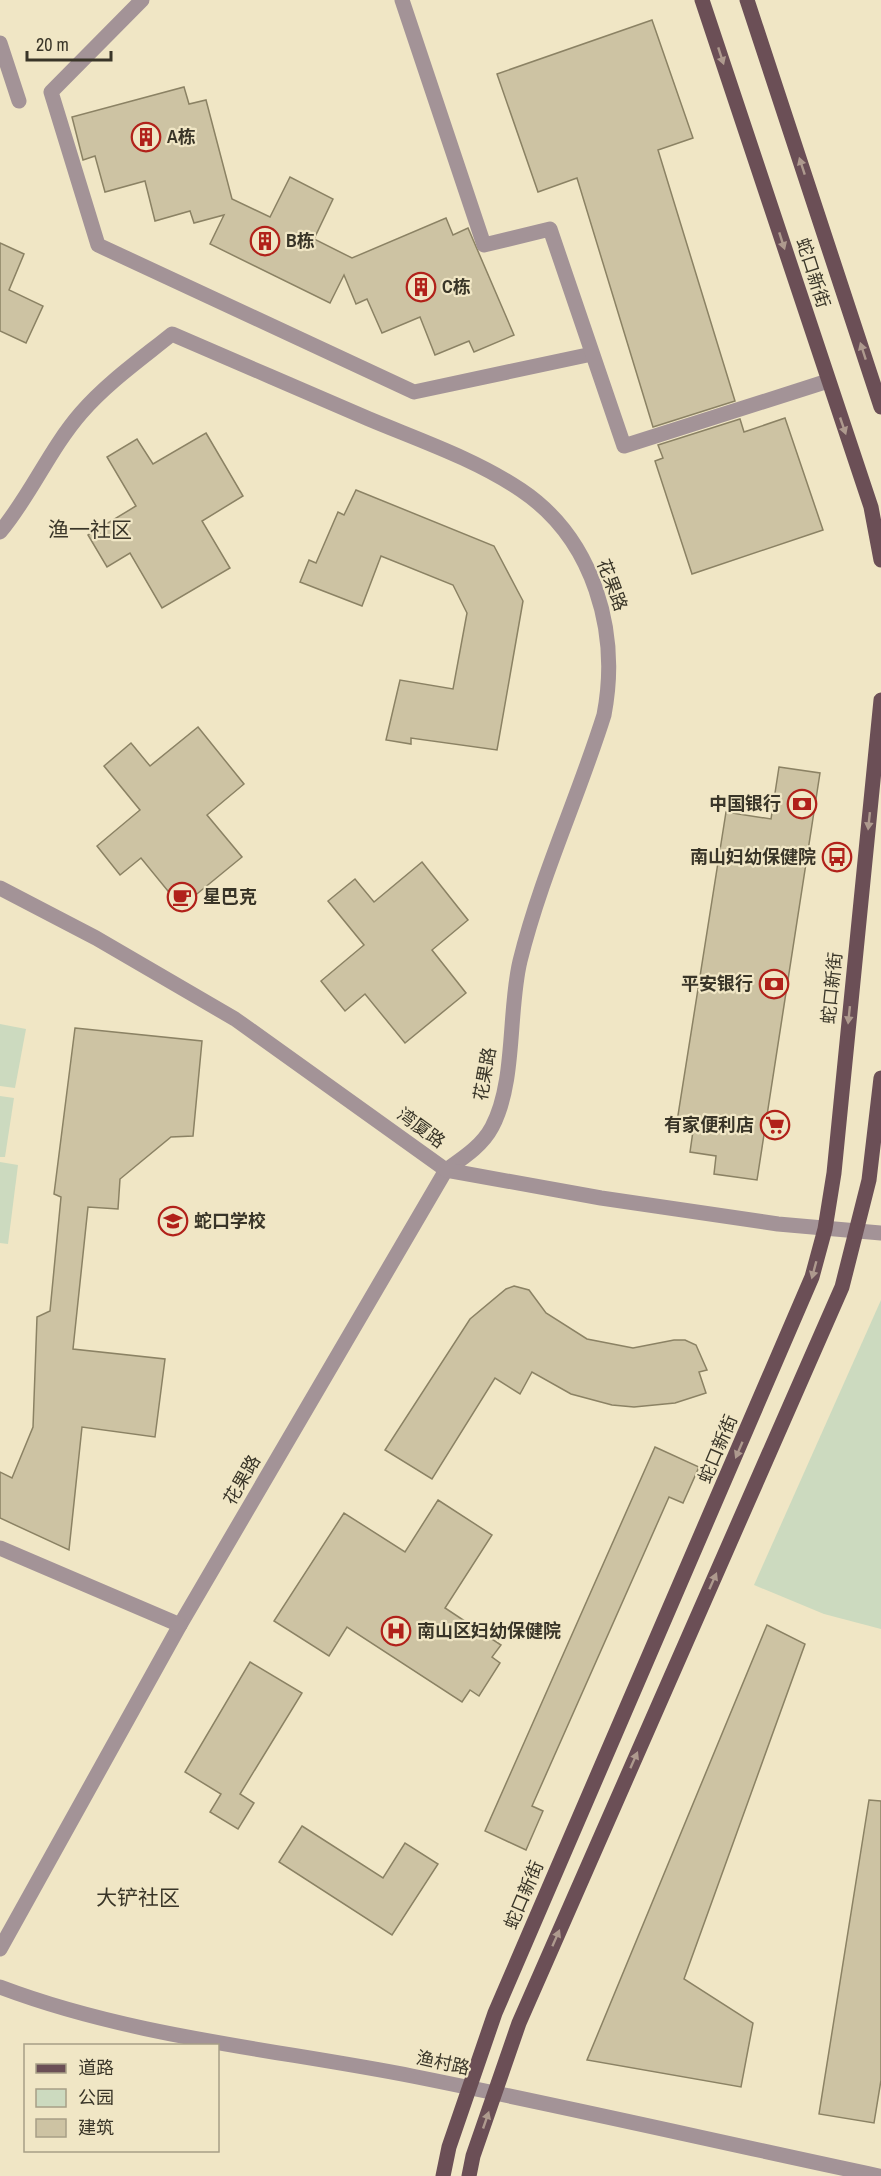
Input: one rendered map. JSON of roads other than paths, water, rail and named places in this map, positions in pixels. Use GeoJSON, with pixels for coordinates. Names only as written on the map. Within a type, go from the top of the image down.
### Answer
{"type":"FeatureCollection","features":[{"type":"Feature","properties":{"kind":"main road","name":"蛇口新街"},"geometry":{"type":"LineString","coordinates":[[702,0],[871,507],[881,560]]}},
{"type":"Feature","properties":{"kind":"main road","name":"蛇口新街"},"geometry":{"type":"LineString","coordinates":[[747,0],[881,406]]}},
{"type":"Feature","properties":{"kind":"main road","name":"蛇口新街"},"geometry":{"type":"LineString","coordinates":[[443,2176],[449,2147],[495,2013],[805,1298],[825,1229],[834,1173],[881,700]]}},
{"type":"Feature","properties":{"kind":"main road"},"geometry":{"type":"LineString","coordinates":[[469,2176],[519,2023],[833,1308],[858,1232],[869,1180],[881,1078]]}},
{"type":"Feature","properties":{"kind":"street"},"geometry":{"type":"LineString","coordinates":[[142,0],[51,92],[98,245],[414,392],[592,354]]}},
{"type":"Feature","properties":{"kind":"street"},"geometry":{"type":"LineString","coordinates":[[402,0],[484,245],[550,229],[624,446],[828,381]]}},
{"type":"Feature","properties":{"kind":"street"},"geometry":{"type":"LineString","coordinates":[[0,43],[19,101]]}},
{"type":"Feature","properties":{"kind":"street","name":"花果路"},"geometry":{"type":"LineString","coordinates":[[0,532],[21,507],[80,414],[102,391],[172,334],[460,458],[522,491],[547,513],[567,537],[585,565],[598,594],[607,627],[610,660],[609,688],[604,715],[530,922],[519,965],[507,1066],[498,1111],[492,1127],[478,1147],[446,1170],[180,1625],[0,1949]]}},
{"type":"Feature","properties":{"kind":"street","name":"湾厦路"},"geometry":{"type":"LineString","coordinates":[[0,888],[96,938],[235,1019],[446,1170],[601,1198],[825,1229],[881,1233]]}},
{"type":"Feature","properties":{"kind":"street"},"geometry":{"type":"LineString","coordinates":[[0,1548],[180,1625]]}},
{"type":"Feature","properties":{"kind":"street","name":"渔村路"},"geometry":{"type":"LineString","coordinates":[[0,1987],[39,2002],[128,2026],[469,2088],[879,2176]]}},
{"type":"Feature","properties":{"kind":"place","name":"A栋"},"geometry":{"type":"Point","coordinates":[146,137]}},
{"type":"Feature","properties":{"kind":"place","name":"B栋"},"geometry":{"type":"Point","coordinates":[265,241]}},
{"type":"Feature","properties":{"kind":"place","name":"C栋"},"geometry":{"type":"Point","coordinates":[421,287]}},
{"type":"Feature","properties":{"kind":"place","name":"中国银行"},"geometry":{"type":"Point","coordinates":[802,804]}},
{"type":"Feature","properties":{"kind":"place","name":"南山妇幼保健院"},"geometry":{"type":"Point","coordinates":[837,857]}},
{"type":"Feature","properties":{"kind":"place","name":"星巴克"},"geometry":{"type":"Point","coordinates":[182,897]}},
{"type":"Feature","properties":{"kind":"place","name":"平安银行"},"geometry":{"type":"Point","coordinates":[774,984]}},
{"type":"Feature","properties":{"kind":"place","name":"有家便利店"},"geometry":{"type":"Point","coordinates":[775,1125]}},
{"type":"Feature","properties":{"kind":"place","name":"蛇口学校"},"geometry":{"type":"Point","coordinates":[173,1221]}},
{"type":"Feature","properties":{"kind":"place","name":"南山区妇幼保健院"},"geometry":{"type":"Point","coordinates":[396,1631]}},
{"type":"Feature","properties":{"kind":"district","name":"渔一社区"},"geometry":{"type":"Point","coordinates":[90,530]}},
{"type":"Feature","properties":{"kind":"district","name":"大铲社区"},"geometry":{"type":"Point","coordinates":[138,1898]}}]}
